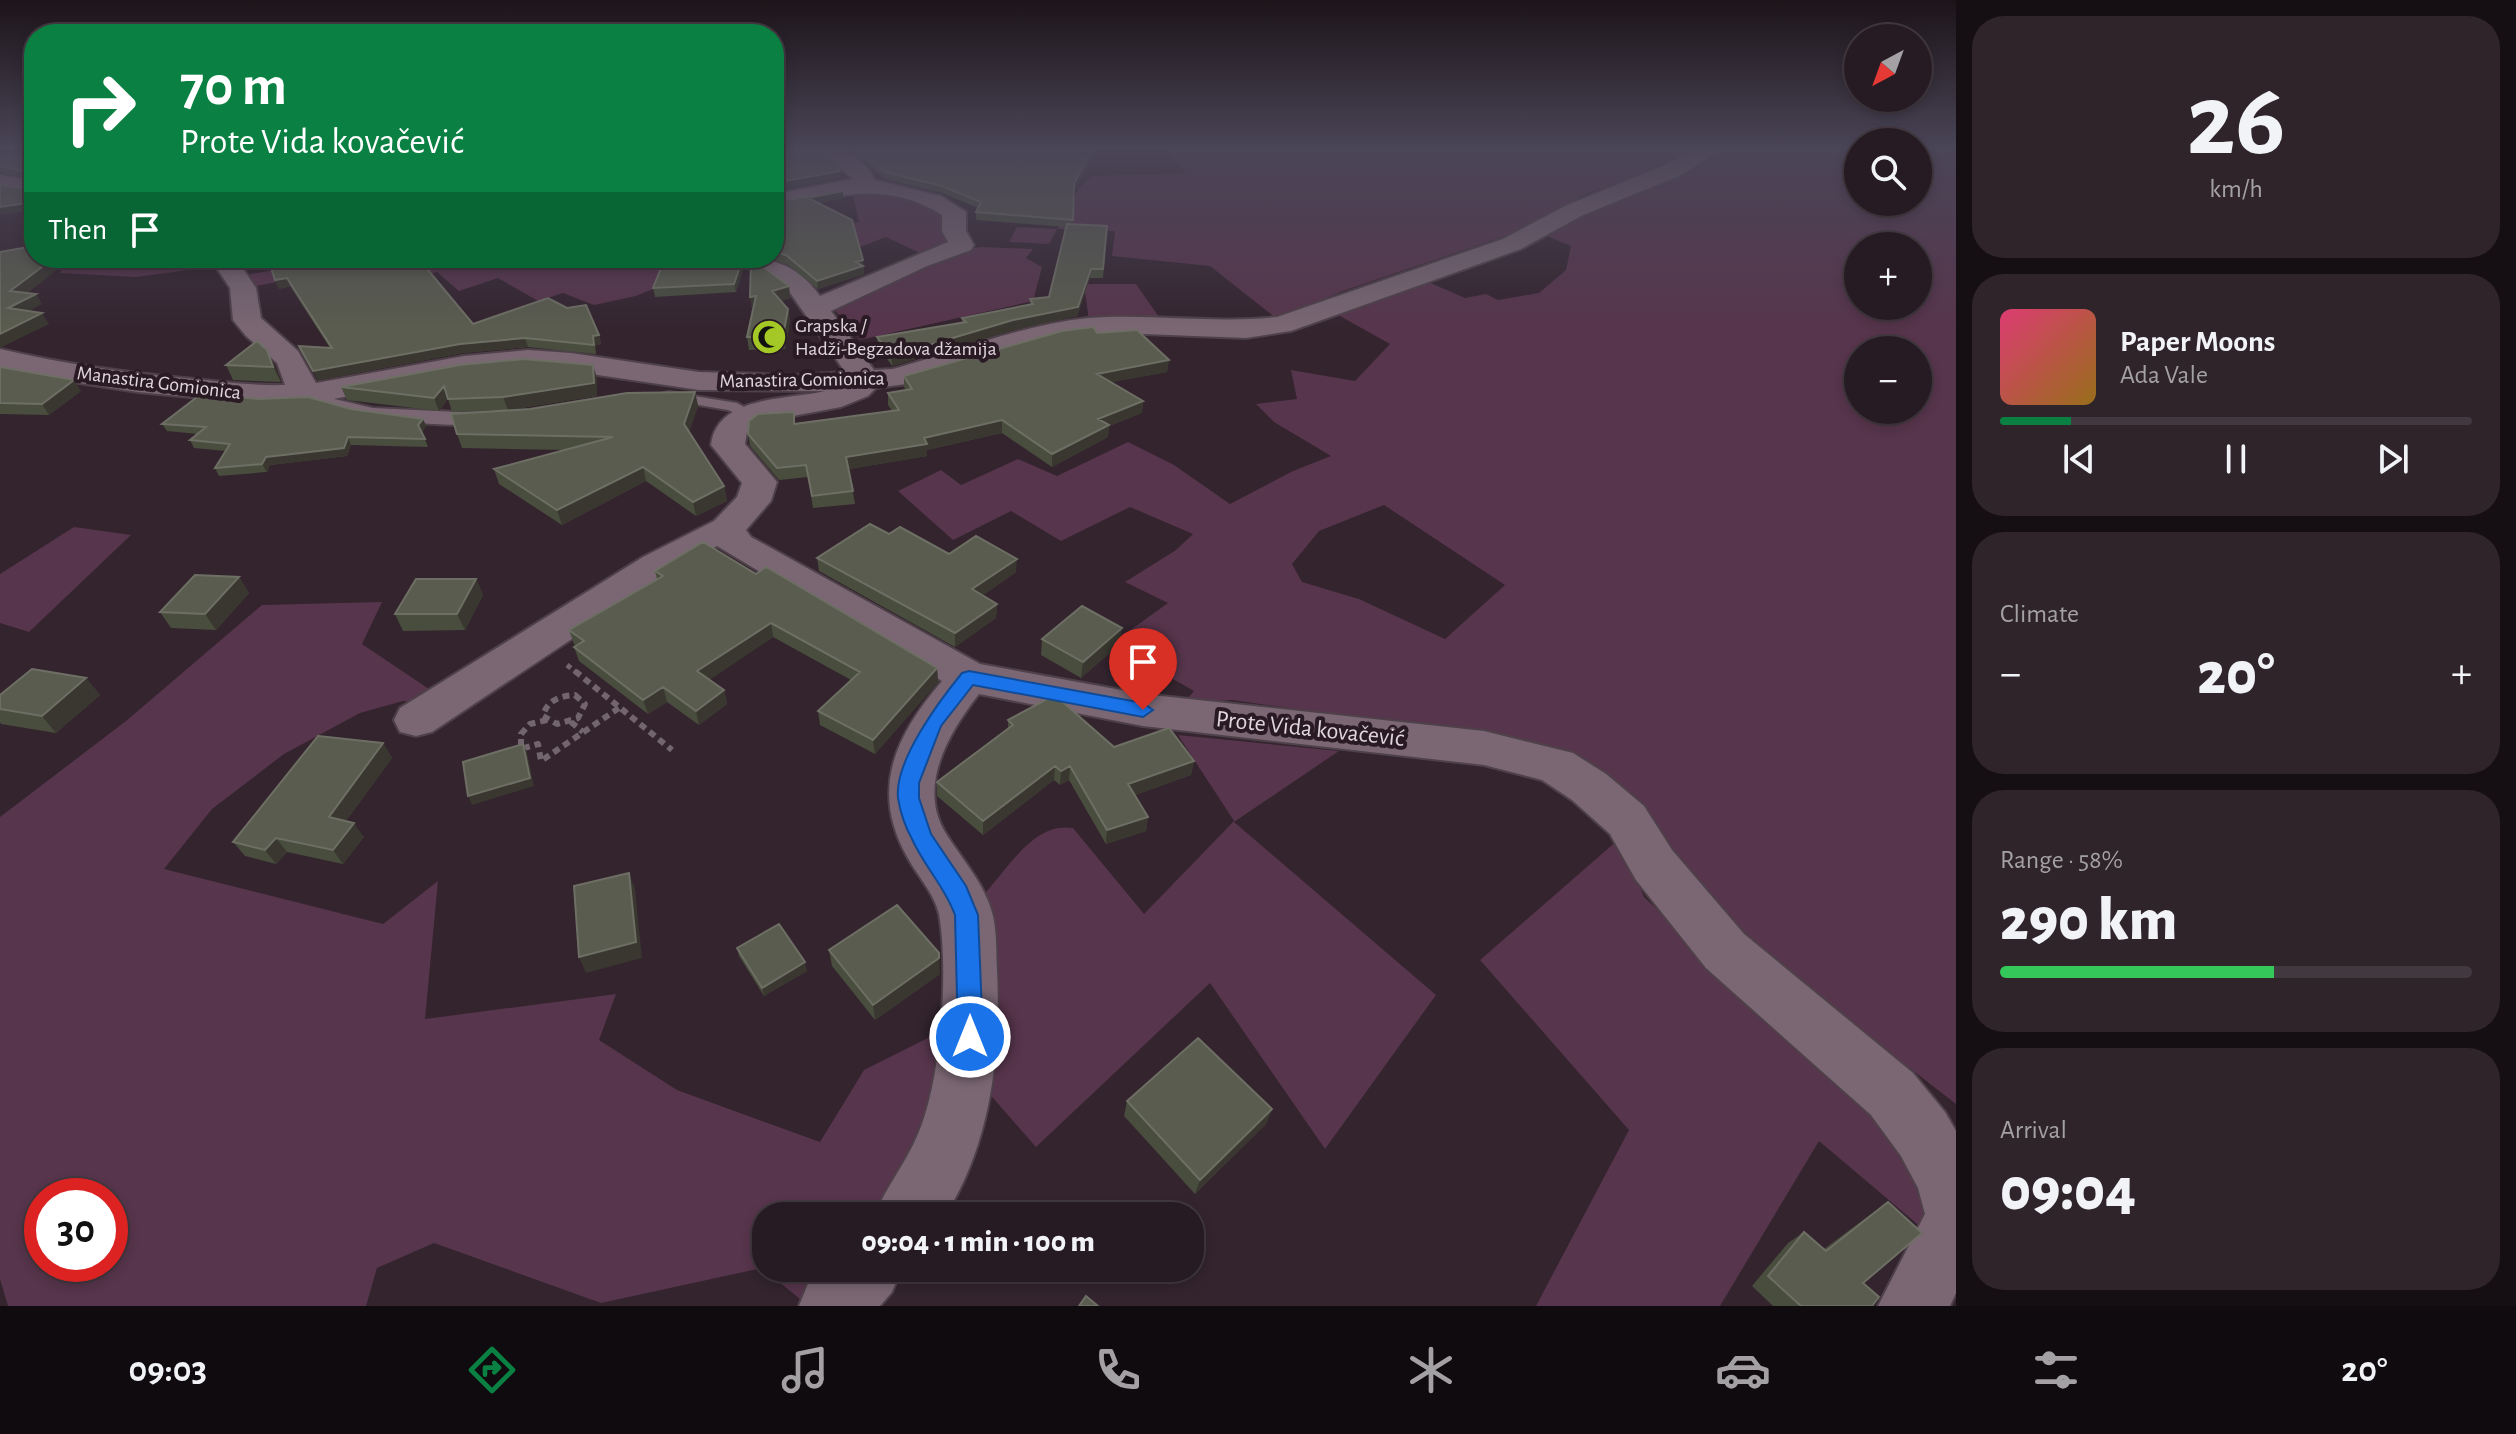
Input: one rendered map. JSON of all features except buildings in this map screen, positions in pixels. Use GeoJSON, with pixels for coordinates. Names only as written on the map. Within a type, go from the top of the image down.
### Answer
{"type":"FeatureCollection","features":[{"type":"Feature","properties":{"kind":"street"},"geometry":{"type":"LineString","coordinates":[[816,308],[918,261],[962,245],[954,231],[954,212],[950,209]]}},
{"type":"Feature","properties":{"kind":"street","name":"Manastira Gomionica"},"geometry":{"type":"LineString","coordinates":[[0,358],[34,367],[138,383],[264,395],[303,394],[370,385],[464,365],[528,359],[727,383],[866,381],[907,376],[1072,329],[1118,325],[1246,329],[1281,325],[1512,244],[1578,209]]}},
{"type":"Feature","properties":{"kind":"street"},"geometry":{"type":"LineString","coordinates":[[230,268],[243,288],[247,320],[285,350],[294,363],[303,394]]}},
{"type":"Feature","properties":{"kind":"street"},"geometry":{"type":"LineString","coordinates":[[416,720],[657,565],[708,536],[727,529],[760,489],[760,482],[728,445],[731,430],[739,421],[750,415],[836,398],[858,390],[866,381],[801,288],[770,268]]}},
{"type":"Feature","properties":{"kind":"street","name":"Prote Vida kovačević"},"geometry":{"type":"LineString","coordinates":[[727,529],[732,541],[738,545],[969,677],[1143,710],[1484,748],[1556,766],[1589,787],[1627,820],[1654,865],[1725,951],[1892,1094],[1923,1134],[1941,1167],[1956,1209]]}},
{"type":"Feature","properties":{"kind":"street"},"geometry":{"type":"LineString","coordinates":[[916,1202],[938,1168],[952,1132],[962,1100],[970,1037],[966,915],[958,893],[921,837],[908,798],[909,783],[933,723],[969,677]]}},
{"type":"Feature","properties":{"kind":"street"},"geometry":{"type":"LineString","coordinates":[[1913,1306],[1956,1223]]}},
{"type":"Feature","properties":{"kind":"street"},"geometry":{"type":"LineString","coordinates":[[834,1306],[855,1282]]}},
{"type":"Feature","properties":{"kind":"lane"},"geometry":{"type":"LineString","coordinates":[[303,394],[327,404],[384,413],[436,419],[491,418]]}},
{"type":"Feature","properties":{"kind":"lane"},"geometry":{"type":"LineString","coordinates":[[650,395],[704,400],[732,406],[750,415]]}},
{"type":"Feature","properties":{"kind":"path"},"geometry":{"type":"LineString","coordinates":[[538,641],[672,750]]}},
{"type":"Feature","properties":{"kind":"path"},"geometry":{"type":"LineString","coordinates":[[547,720],[544,712],[549,703],[562,696],[575,695],[583,700],[585,709],[571,722],[557,724],[547,720],[530,724],[521,734],[521,749],[538,744],[541,761],[619,708]]}},
{"type":"Feature","properties":{"kind":"path"},"geometry":{"type":"LineString","coordinates":[[571,722],[583,732]]}},
{"type":"Feature","properties":{"kind":"shaded area"},"geometry":{"type":"Polygon","coordinates":[[[856,209],[940,209],[950,214],[955,242],[922,254],[886,237],[838,255],[822,226],[859,222],[856,209]]]}},
{"type":"Feature","properties":{"kind":"shaded area"},"geometry":{"type":"Polygon","coordinates":[[[1068,209],[1558,209],[1511,234],[1343,291],[1277,319],[1210,266],[1112,256],[1115,231],[1057,229],[1068,209]]]}},
{"type":"Feature","properties":{"kind":"shaded area"},"geometry":{"type":"Polygon","coordinates":[[[1586,209],[1844,209],[1844,216],[1932,216],[1932,209],[1956,209],[1956,1104],[1729,928],[1598,771],[1466,733],[1232,700],[1183,704],[1194,691],[1134,657],[1149,643],[1129,631],[1168,603],[1125,582],[1176,550],[1193,534],[1130,507],[1061,541],[1011,511],[953,540],[898,491],[941,470],[961,485],[1018,459],[1057,476],[1128,442],[1174,465],[1230,504],[1293,471],[1331,456],[1274,422],[1256,404],[1297,399],[1291,370],[1355,381],[1390,344],[1331,311],[1426,281],[1465,298],[1486,294],[1498,300],[1539,293],[1566,270],[1571,246],[1542,234],[1586,209]],[[1384,505],[1319,531],[1292,564],[1302,582],[1359,599],[1445,639],[1505,585],[1384,505]]]}},
{"type":"Feature","properties":{"kind":"shaded area"},"geometry":{"type":"Polygon","coordinates":[[[1017,227],[1057,229],[1049,244],[1009,242],[1017,227]]]}},
{"type":"Feature","properties":{"kind":"shaded area"},"geometry":{"type":"Polygon","coordinates":[[[981,247],[1033,249],[1026,258],[1042,267],[1033,301],[860,340],[834,309],[955,251],[981,247]]]}},
{"type":"Feature","properties":{"kind":"shaded area"},"geometry":{"type":"Polygon","coordinates":[[[65,268],[204,268],[136,277],[59,273],[65,268]]]}},
{"type":"Feature","properties":{"kind":"shaded area"},"geometry":{"type":"Polygon","coordinates":[[[284,268],[661,268],[684,276],[636,296],[594,305],[563,293],[538,301],[498,278],[459,291],[437,272],[390,286],[310,275],[251,287],[245,275],[284,268]]]}},
{"type":"Feature","properties":{"kind":"shaded area"},"geometry":{"type":"Polygon","coordinates":[[[1084,284],[1136,284],[1161,320],[1089,321],[1084,284]]]}},
{"type":"Feature","properties":{"kind":"shaded area"},"geometry":{"type":"Polygon","coordinates":[[[74,527],[131,535],[29,632],[0,623],[0,574],[74,527]]]}},
{"type":"Feature","properties":{"kind":"shaded area"},"geometry":{"type":"Polygon","coordinates":[[[382,602],[362,644],[432,691],[428,703],[403,701],[360,713],[284,754],[212,809],[164,869],[383,924],[438,881],[425,1019],[616,994],[599,1040],[677,1090],[820,1142],[864,1070],[958,1023],[941,1105],[885,1202],[752,1202],[752,1270],[601,1303],[434,1243],[377,1268],[366,1306],[8,1306],[0,1279],[0,817],[126,721],[262,605],[382,602]]]}},
{"type":"Feature","properties":{"kind":"shaded area"},"geometry":{"type":"Polygon","coordinates":[[[1178,735],[1339,751],[1234,822],[1436,995],[1325,1149],[1210,983],[1036,1147],[986,1090],[995,1001],[986,892],[1035,839],[1059,828],[1073,828],[1144,914],[1234,821],[1178,735]]]}},
{"type":"Feature","properties":{"kind":"shaded area"},"geometry":{"type":"Polygon","coordinates":[[[1619,839],[1644,897],[1726,973],[1887,1110],[1932,1189],[1929,1234],[1819,1141],[1720,1306],[1536,1306],[1629,1130],[1480,960],[1619,839]]]}},
{"type":"Feature","properties":{"kind":"shaded area"},"geometry":{"type":"Polygon","coordinates":[[[779,1282],[816,1282],[800,1299],[779,1282]]]}},
{"type":"Feature","properties":{"kind":"place","name":"Grapska / Hadži-Begzadova džamija"},"geometry":{"type":"Point","coordinates":[769,337]}},
{"type":"Feature","properties":{"kind":"route"},"geometry":{"type":"LineString","coordinates":[[970,1037],[966,915],[958,893],[921,837],[908,798],[909,783],[933,723],[969,677],[1143,710]]}}]}
